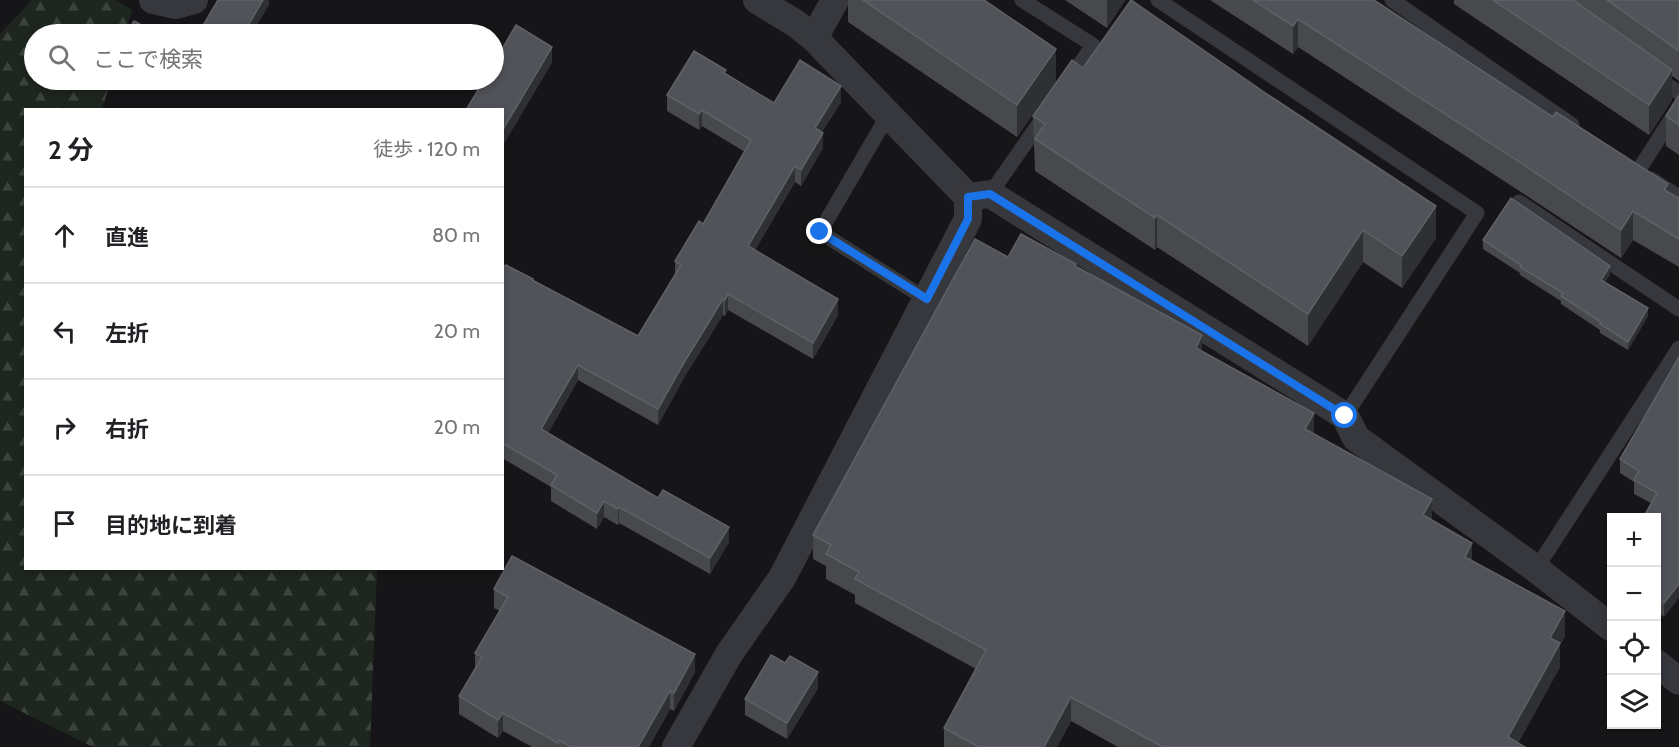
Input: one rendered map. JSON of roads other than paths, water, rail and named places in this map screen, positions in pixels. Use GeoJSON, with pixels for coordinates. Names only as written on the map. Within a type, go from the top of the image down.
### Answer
{"type":"FeatureCollection","features":[{"type":"Feature","properties":{"kind":"street"},"geometry":{"type":"LineString","coordinates":[[153,0],[176,5],[194,0]]}},
{"type":"Feature","properties":{"kind":"street"},"geometry":{"type":"LineString","coordinates":[[757,0],[795,23],[814,39],[888,115],[979,196],[1345,416],[1356,438],[1536,569],[1607,625]]}},
{"type":"Feature","properties":{"kind":"street"},"geometry":{"type":"LineString","coordinates":[[814,39],[835,0]]}},
{"type":"Feature","properties":{"kind":"street"},"geometry":{"type":"LineString","coordinates":[[676,747],[729,654],[782,578],[979,196]]}},
{"type":"Feature","properties":{"kind":"street"},"geometry":{"type":"LineString","coordinates":[[1661,667],[1679,681]]}},
{"type":"Feature","properties":{"kind":"lane"},"geometry":{"type":"LineString","coordinates":[[979,196],[1057,96],[1093,45],[1022,0]]}},
{"type":"Feature","properties":{"kind":"lane"},"geometry":{"type":"LineString","coordinates":[[1158,0],[1477,213],[1345,416]]}},
{"type":"Feature","properties":{"kind":"lane"},"geometry":{"type":"LineString","coordinates":[[1392,0],[1589,137]]}},
{"type":"Feature","properties":{"kind":"lane"},"geometry":{"type":"LineString","coordinates":[[1641,66],[1679,93]]}},
{"type":"Feature","properties":{"kind":"lane"},"geometry":{"type":"LineString","coordinates":[[1679,107],[1633,167],[1679,197]]}},
{"type":"Feature","properties":{"kind":"lane"},"geometry":{"type":"LineString","coordinates":[[888,115],[820,232],[927,299]]}},
{"type":"Feature","properties":{"kind":"lane"},"geometry":{"type":"LineString","coordinates":[[1519,202],[1679,309]]}},
{"type":"Feature","properties":{"kind":"lane"},"geometry":{"type":"LineString","coordinates":[[1536,569],[1679,348]]}}]}
